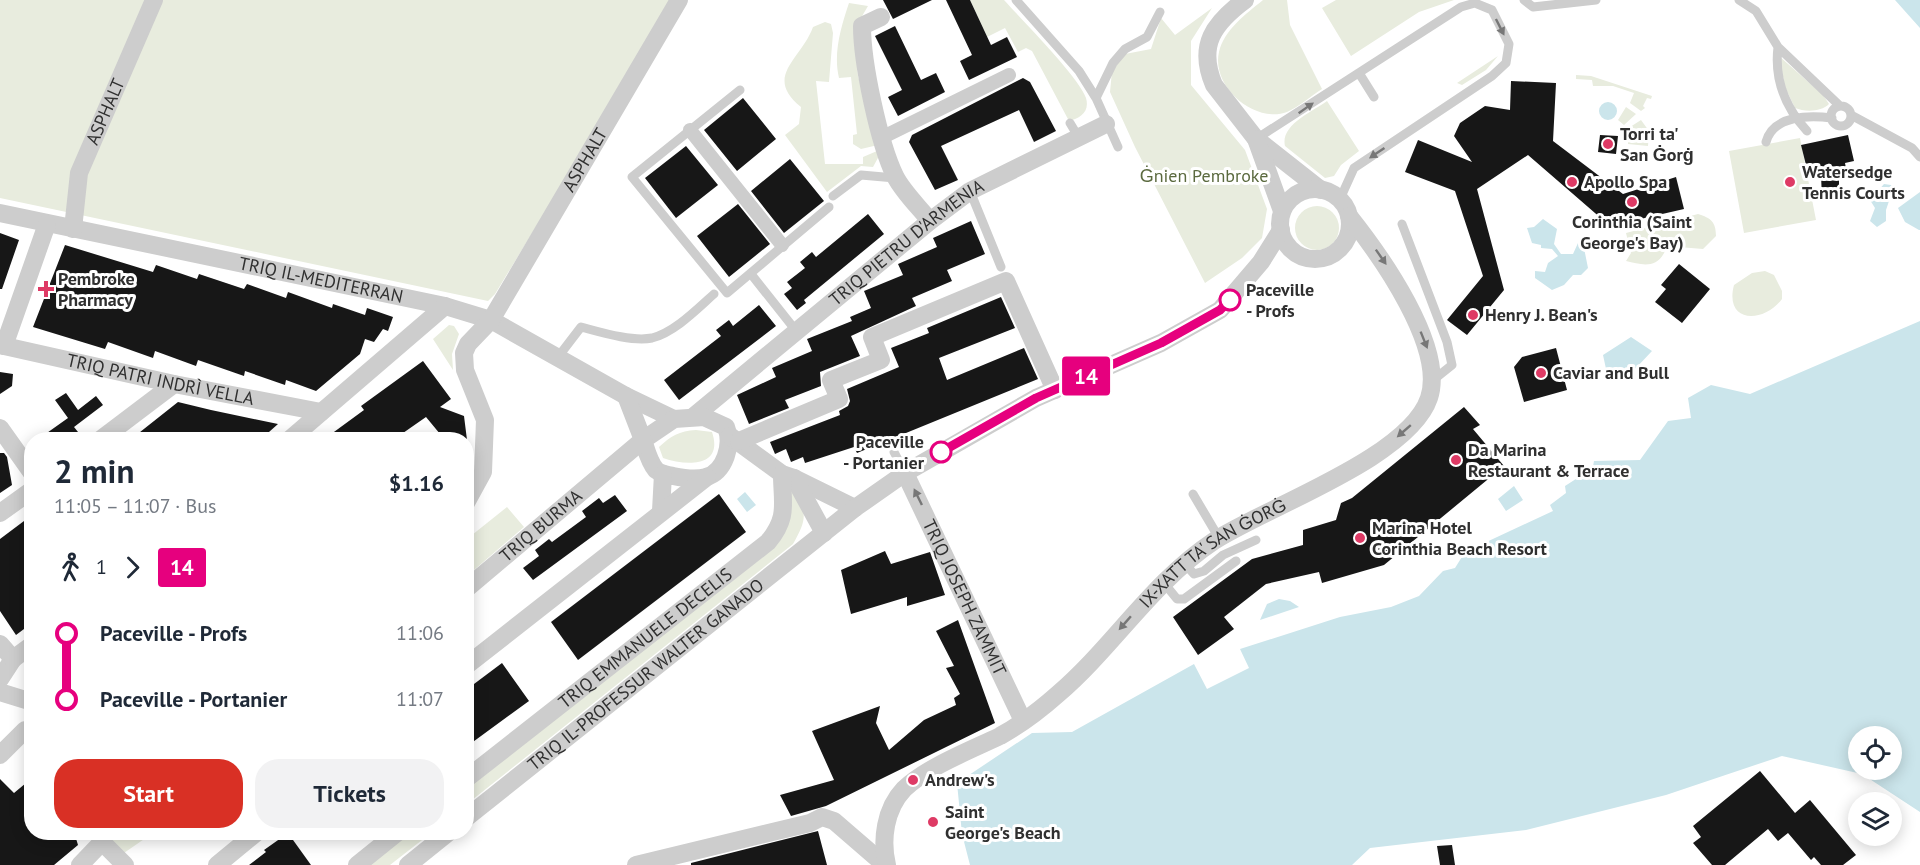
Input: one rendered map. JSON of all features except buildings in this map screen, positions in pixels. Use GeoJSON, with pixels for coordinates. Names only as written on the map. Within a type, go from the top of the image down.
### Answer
{"type":"FeatureCollection","features":[{"type":"Feature","properties":{"kind":"street","name":"ASPHALT"},"geometry":{"type":"LineString","coordinates":[[74,229],[79,172],[154,0]]}},
{"type":"Feature","properties":{"kind":"street","name":"ASPHALT"},"geometry":{"type":"LineString","coordinates":[[474,488],[483,472],[485,420],[465,370],[464,352],[468,344],[491,320],[679,0]]}},
{"type":"Feature","properties":{"kind":"street"},"geometry":{"type":"LineString","coordinates":[[1245,0],[1226,15],[1208,41],[1206,64],[1214,85],[1256,139],[1321,190],[1340,199],[1349,216],[1347,240],[1340,250],[1321,259],[1300,256],[1291,250],[1281,230]]}},
{"type":"Feature","properties":{"kind":"street"},"geometry":{"type":"LineString","coordinates":[[881,17],[862,26],[862,51],[883,137],[896,178],[930,221]]}},
{"type":"Feature","properties":{"kind":"street"},"geometry":{"type":"LineString","coordinates":[[883,137],[1009,75]]}},
{"type":"Feature","properties":{"kind":"street","name":"TRIQ PIETRU D'ARMENIA"},"geometry":{"type":"LineString","coordinates":[[684,418],[727,390],[930,221],[970,191],[1075,130],[1106,124]]}},
{"type":"Feature","properties":{"kind":"street"},"geometry":{"type":"LineString","coordinates":[[690,130],[782,245]]}},
{"type":"Feature","properties":{"kind":"street"},"geometry":{"type":"LineString","coordinates":[[1256,139],[1282,211],[1299,194],[1321,190]]}},
{"type":"Feature","properties":{"kind":"street","name":"TRIQ IL-PROFESSUR WALTER GANADO"},"geometry":{"type":"LineString","coordinates":[[474,812],[855,508],[905,473],[1036,398],[1161,343],[1220,310],[1262,262],[1281,230],[1282,211]]}},
{"type":"Feature","properties":{"kind":"street","name":"TRIQ IL-MEDITERRAN"},"geometry":{"type":"LineString","coordinates":[[0,213],[446,306],[491,320],[626,396],[684,418]]}},
{"type":"Feature","properties":{"kind":"street","name":"IX-XATT TA' SAN ĠORĠ"},"geometry":{"type":"LineString","coordinates":[[886,865],[882,845],[885,829],[904,790],[928,773],[1023,721],[1058,695],[1164,583],[1219,538],[1329,482],[1381,451],[1413,423],[1428,400],[1432,381],[1427,347],[1385,262],[1349,216]]}},
{"type":"Feature","properties":{"kind":"street"},"geometry":{"type":"LineString","coordinates":[[2,346],[46,224]]}},
{"type":"Feature","properties":{"kind":"street"},"geometry":{"type":"LineString","coordinates":[[731,435],[839,399],[831,380],[881,360],[872,338],[1006,281],[1055,390]]}},
{"type":"Feature","properties":{"kind":"street"},"geometry":{"type":"LineString","coordinates":[[298,432],[446,306]]}},
{"type":"Feature","properties":{"kind":"street","name":"TRIQ PATRI INDRÌ VELLA"},"geometry":{"type":"LineString","coordinates":[[2,346],[174,384],[321,412]]}},
{"type":"Feature","properties":{"kind":"street"},"geometry":{"type":"LineString","coordinates":[[111,432],[174,384]]}},
{"type":"Feature","properties":{"kind":"street"},"geometry":{"type":"LineString","coordinates":[[474,660],[722,465],[731,435],[722,414],[727,390]]}},
{"type":"Feature","properties":{"kind":"street"},"geometry":{"type":"LineString","coordinates":[[626,396],[657,468],[661,511]]}},
{"type":"Feature","properties":{"kind":"street"},"geometry":{"type":"LineString","coordinates":[[643,440],[684,418],[705,417],[766,464],[855,508]]}},
{"type":"Feature","properties":{"kind":"street"},"geometry":{"type":"LineString","coordinates":[[0,428],[24,462]]}},
{"type":"Feature","properties":{"kind":"street","name":"TRIQ BURMA"},"geometry":{"type":"LineString","coordinates":[[474,582],[643,440]]}},
{"type":"Feature","properties":{"kind":"street"},"geometry":{"type":"LineString","coordinates":[[724,460],[766,464]]}},
{"type":"Feature","properties":{"kind":"street"},"geometry":{"type":"LineString","coordinates":[[615,465],[657,468],[682,478],[707,477]]}},
{"type":"Feature","properties":{"kind":"street","name":"TRIQ JOSEPH ZAMMIT"},"geometry":{"type":"LineString","coordinates":[[905,473],[1023,721]]}},
{"type":"Feature","properties":{"kind":"street"},"geometry":{"type":"LineString","coordinates":[[788,476],[824,533]]}},
{"type":"Feature","properties":{"kind":"street","name":"TRIQ EMMANUELE DECELIS"},"geometry":{"type":"LineString","coordinates":[[474,773],[768,542],[780,528],[788,476]]}},
{"type":"Feature","properties":{"kind":"street"},"geometry":{"type":"LineString","coordinates":[[0,513],[24,496]]}},
{"type":"Feature","properties":{"kind":"street"},"geometry":{"type":"LineString","coordinates":[[0,644],[13,659]]}},
{"type":"Feature","properties":{"kind":"street"},"geometry":{"type":"LineString","coordinates":[[0,679],[13,659],[24,651]]}},
{"type":"Feature","properties":{"kind":"street"},"geometry":{"type":"LineString","coordinates":[[0,692],[24,700]]}},
{"type":"Feature","properties":{"kind":"street"},"geometry":{"type":"LineString","coordinates":[[0,755],[24,731]]}},
{"type":"Feature","properties":{"kind":"street"},"geometry":{"type":"LineString","coordinates":[[636,865],[810,824],[822,817],[834,821],[886,865]]}},
{"type":"Feature","properties":{"kind":"street"},"geometry":{"type":"LineString","coordinates":[[80,865],[98,840]]}},
{"type":"Feature","properties":{"kind":"street"},"geometry":{"type":"LineString","coordinates":[[103,840],[125,865]]}},
{"type":"Feature","properties":{"kind":"street"},"geometry":{"type":"LineString","coordinates":[[217,865],[247,840]]}},
{"type":"Feature","properties":{"kind":"street"},"geometry":{"type":"LineString","coordinates":[[357,865],[388,840]]}},
{"type":"Feature","properties":{"kind":"street"},"geometry":{"type":"LineString","coordinates":[[408,865],[439,840]]}},
{"type":"Feature","properties":{"kind":"lane"},"geometry":{"type":"LineString","coordinates":[[1016,0],[1079,71],[1096,98],[1118,147]]}},
{"type":"Feature","properties":{"kind":"lane"},"geometry":{"type":"LineString","coordinates":[[1524,0],[1533,7],[1596,0]]}},
{"type":"Feature","properties":{"kind":"lane"},"geometry":{"type":"LineString","coordinates":[[1739,0],[1756,11],[1778,47],[1840,106],[1849,109],[1851,116],[1849,122],[1844,125],[1835,123],[1832,118],[1834,109],[1840,106]]}},
{"type":"Feature","properties":{"kind":"lane"},"geometry":{"type":"LineString","coordinates":[[1256,139],[1461,7],[1475,3],[1492,10],[1509,44],[1506,63],[1492,76],[1354,168],[1340,199]]}},
{"type":"Feature","properties":{"kind":"lane"},"geometry":{"type":"LineString","coordinates":[[1096,98],[1113,63],[1125,49],[1147,37],[1160,12]]}},
{"type":"Feature","properties":{"kind":"lane"},"geometry":{"type":"LineString","coordinates":[[1778,47],[1775,69],[1796,118],[1807,131]]}},
{"type":"Feature","properties":{"kind":"lane"},"geometry":{"type":"LineString","coordinates":[[1359,73],[1374,97]]}},
{"type":"Feature","properties":{"kind":"lane"},"geometry":{"type":"LineString","coordinates":[[740,90],[632,177],[727,293],[829,207]]}},
{"type":"Feature","properties":{"kind":"lane"},"geometry":{"type":"LineString","coordinates":[[1766,142],[1777,126],[1796,118],[1813,115],[1832,118]]}},
{"type":"Feature","properties":{"kind":"lane"},"geometry":{"type":"LineString","coordinates":[[1851,116],[1912,148],[1920,157]]}},
{"type":"Feature","properties":{"kind":"lane"},"geometry":{"type":"LineString","coordinates":[[833,196],[861,175],[896,178]]}},
{"type":"Feature","properties":{"kind":"lane"},"geometry":{"type":"LineString","coordinates":[[970,191],[1001,267]]}},
{"type":"Feature","properties":{"kind":"lane"},"geometry":{"type":"LineString","coordinates":[[1402,224],[1447,342],[1452,364],[1432,381]]}},
{"type":"Feature","properties":{"kind":"lane"},"geometry":{"type":"LineString","coordinates":[[750,273],[797,332]]}},
{"type":"Feature","properties":{"kind":"lane"},"geometry":{"type":"LineString","coordinates":[[558,357],[581,327],[617,336],[652,338],[681,323],[714,294]]}},
{"type":"Feature","properties":{"kind":"lane"},"geometry":{"type":"LineString","coordinates":[[894,452],[905,473]]}},
{"type":"Feature","properties":{"kind":"lane"},"geometry":{"type":"LineString","coordinates":[[1193,494],[1219,538]]}},
{"type":"Feature","properties":{"kind":"lane"},"geometry":{"type":"LineString","coordinates":[[1185,564],[1194,574],[1204,571],[1223,555],[1256,540]]}},
{"type":"Feature","properties":{"kind":"lane"},"geometry":{"type":"LineString","coordinates":[[1164,583],[1177,599],[1184,599],[1236,561]]}},
{"type":"Feature","properties":{"kind":"green space"},"geometry":{"type":"Polygon","coordinates":[[[0,0],[674,0],[495,294],[488,301],[0,198],[0,0]]]}},
{"type":"Feature","properties":{"kind":"green space"},"geometry":{"type":"Polygon","coordinates":[[[970,0],[1004,0],[1073,77],[1086,98],[1087,107],[1083,114],[1069,121],[1032,51],[1026,48],[1018,52],[1005,28],[987,37],[970,0]]]}},
{"type":"Feature","properties":{"kind":"green space"},"geometry":{"type":"Polygon","coordinates":[[[1263,0],[1287,0],[1290,25],[1322,89],[1287,112],[1274,114],[1249,107],[1228,89],[1218,65],[1219,52],[1226,37],[1236,23],[1263,0]]]}},
{"type":"Feature","properties":{"kind":"green space"},"geometry":{"type":"Polygon","coordinates":[[[1336,0],[1454,0],[1419,12],[1351,56],[1322,8],[1336,0]]]}},
{"type":"Feature","properties":{"kind":"green space"},"geometry":{"type":"Polygon","coordinates":[[[849,3],[868,6],[854,30],[858,76],[878,145],[861,149],[853,144],[853,135],[857,134],[851,77],[839,78],[837,69],[839,40],[849,3]]]}},
{"type":"Feature","properties":{"kind":"green space","name":"Ġnien Pembroke"},"geometry":{"type":"Polygon","coordinates":[[[1212,8],[1191,41],[1191,85],[1245,150],[1267,209],[1262,238],[1242,258],[1205,283],[1135,147],[1110,92],[1112,71],[1125,54],[1151,49],[1161,18],[1175,35],[1212,8]]]}},
{"type":"Feature","properties":{"kind":"green space"},"geometry":{"type":"Polygon","coordinates":[[[825,22],[831,24],[833,33],[829,82],[816,81],[825,164],[863,164],[863,157],[877,151],[879,156],[873,167],[861,166],[827,192],[785,135],[799,124],[801,107],[790,96],[785,86],[788,68],[813,27],[825,22]]]}},
{"type":"Feature","properties":{"kind":"green space"},"geometry":{"type":"Polygon","coordinates":[[[1498,56],[1486,70],[1462,85],[1457,83],[1498,56]]]}},
{"type":"Feature","properties":{"kind":"green space"},"geometry":{"type":"Polygon","coordinates":[[[1779,56],[1823,95],[1829,104],[1826,107],[1813,110],[1795,108],[1785,87],[1779,56]]]}},
{"type":"Feature","properties":{"kind":"green space"},"geometry":{"type":"Polygon","coordinates":[[[1576,75],[1591,76],[1652,96],[1651,99],[1647,98],[1643,106],[1645,108],[1641,111],[1630,103],[1634,93],[1613,86],[1593,86],[1592,80],[1576,79],[1576,75]]]}},
{"type":"Feature","properties":{"kind":"green space"},"geometry":{"type":"Polygon","coordinates":[[[1327,101],[1359,151],[1341,165],[1334,176],[1325,178],[1285,146],[1285,138],[1292,125],[1327,101]]]}},
{"type":"Feature","properties":{"kind":"green space"},"geometry":{"type":"Polygon","coordinates":[[[1626,107],[1636,114],[1624,125],[1618,120],[1626,107]]]}},
{"type":"Feature","properties":{"kind":"green space"},"geometry":{"type":"Polygon","coordinates":[[[1641,120],[1649,131],[1648,146],[1628,144],[1627,129],[1641,120]]]}},
{"type":"Feature","properties":{"kind":"green space"},"geometry":{"type":"Polygon","coordinates":[[[1800,138],[1816,220],[1744,233],[1729,151],[1800,138]]]}},
{"type":"Feature","properties":{"kind":"green space"},"geometry":{"type":"Polygon","coordinates":[[[1317,206],[1332,213],[1339,228],[1332,243],[1317,250],[1302,243],[1295,228],[1302,213],[1317,206]]]}},
{"type":"Feature","properties":{"kind":"green space"},"geometry":{"type":"Polygon","coordinates":[[[1698,214],[1712,221],[1716,231],[1716,236],[1703,249],[1679,247],[1677,242],[1664,245],[1665,251],[1662,257],[1653,263],[1626,261],[1631,253],[1626,233],[1698,214]]]}},
{"type":"Feature","properties":{"kind":"green space"},"geometry":{"type":"Polygon","coordinates":[[[1765,271],[1774,275],[1782,291],[1782,299],[1765,313],[1756,316],[1740,313],[1732,298],[1734,285],[1752,273],[1765,271]]]}},
{"type":"Feature","properties":{"kind":"green space"},"geometry":{"type":"Polygon","coordinates":[[[449,325],[454,326],[459,334],[452,354],[453,370],[433,339],[449,325]]]}},
{"type":"Feature","properties":{"kind":"green space"},"geometry":{"type":"Polygon","coordinates":[[[696,430],[712,432],[713,452],[708,458],[692,463],[663,458],[659,447],[663,443],[680,433],[696,430]]]}},
{"type":"Feature","properties":{"kind":"green space"},"geometry":{"type":"Polygon","coordinates":[[[792,488],[801,503],[804,516],[793,544],[474,798],[474,781],[779,536],[792,488]]]}},
{"type":"Feature","properties":{"kind":"green space"},"geometry":{"type":"Polygon","coordinates":[[[507,507],[524,527],[474,570],[474,533],[507,507]]]}},
{"type":"Feature","properties":{"kind":"green space"},"geometry":{"type":"Polygon","coordinates":[[[111,840],[143,840],[121,855],[111,840]]]}},
{"type":"Feature","properties":{"kind":"green space"},"geometry":{"type":"Polygon","coordinates":[[[401,840],[422,840],[390,865],[369,865],[401,840]]]}},
{"type":"Feature","properties":{"kind":"water"},"geometry":{"type":"Polygon","coordinates":[[[1895,0],[1920,0],[1920,28],[1895,0]]]}},
{"type":"Feature","properties":{"kind":"water"},"geometry":{"type":"Polygon","coordinates":[[[1608,102],[1614,105],[1617,111],[1614,117],[1608,120],[1602,117],[1599,111],[1602,105],[1608,102]]]}},
{"type":"Feature","properties":{"kind":"water"},"geometry":{"type":"Polygon","coordinates":[[[1884,184],[1891,185],[1893,189],[1886,210],[1886,221],[1877,227],[1870,221],[1875,208],[1870,200],[1884,184]]]}},
{"type":"Feature","properties":{"kind":"water"},"geometry":{"type":"Polygon","coordinates":[[[1920,192],[1919,230],[1905,222],[1898,208],[1920,192]]]}},
{"type":"Feature","properties":{"kind":"water"},"geometry":{"type":"Polygon","coordinates":[[[1543,219],[1557,229],[1554,244],[1561,254],[1573,254],[1578,243],[1584,248],[1588,268],[1581,275],[1573,275],[1564,285],[1552,290],[1535,278],[1535,271],[1545,272],[1548,263],[1558,256],[1552,249],[1541,248],[1541,245],[1532,243],[1527,228],[1534,227],[1543,219]]]}},
{"type":"Feature","properties":{"kind":"water"},"geometry":{"type":"Polygon","coordinates":[[[1920,321],[1920,812],[1902,800],[1902,792],[1889,792],[1871,780],[1902,780],[1902,726],[1848,726],[1848,771],[1782,756],[1666,795],[1526,830],[1370,848],[1352,865],[970,865],[962,834],[957,783],[1032,733],[1072,732],[1194,664],[1207,689],[1249,668],[1240,649],[1340,617],[1391,607],[1419,596],[1443,571],[1455,568],[1465,552],[1553,511],[1550,505],[1566,493],[1565,486],[1579,477],[1591,477],[1594,461],[1640,460],[1668,421],[1691,418],[1688,398],[1711,385],[1750,394],[1920,321]]]}},
{"type":"Feature","properties":{"kind":"water"},"geometry":{"type":"Polygon","coordinates":[[[1631,337],[1652,351],[1636,368],[1608,378],[1603,355],[1631,337]]]}},
{"type":"Feature","properties":{"kind":"water"},"geometry":{"type":"Polygon","coordinates":[[[1514,486],[1523,500],[1506,511],[1498,499],[1514,486]]]}},
{"type":"Feature","properties":{"kind":"water"},"geometry":{"type":"Polygon","coordinates":[[[745,492],[756,505],[747,512],[737,499],[745,492]]]}},
{"type":"Feature","properties":{"kind":"water"},"geometry":{"type":"Polygon","coordinates":[[[1279,599],[1290,601],[1299,607],[1260,620],[1267,604],[1279,599]]]}},
{"type":"Feature","properties":{"kind":"bus line","name":"14"},"geometry":{"type":"LineString","coordinates":[[941,452],[1036,398],[1161,343],[1220,310],[1230,300]]}},
{"type":"Feature","properties":{"kind":"place","name":"Torri ta' San Ġorġ"},"geometry":{"type":"Point","coordinates":[1608,144]}},
{"type":"Feature","properties":{"kind":"place","name":"Apollo Spa"},"geometry":{"type":"Point","coordinates":[1572,182]}},
{"type":"Feature","properties":{"kind":"place","name":"Watersedge Tennis Courts"},"geometry":{"type":"Point","coordinates":[1790,182]}},
{"type":"Feature","properties":{"kind":"place","name":"Corinthia (Saint George's Bay)"},"geometry":{"type":"Point","coordinates":[1632,202]}},
{"type":"Feature","properties":{"kind":"place","name":"Pembroke Pharmacy"},"geometry":{"type":"Point","coordinates":[46,289]}},
{"type":"Feature","properties":{"kind":"place","name":"Paceville - Profs"},"geometry":{"type":"Point","coordinates":[1230,300]}},
{"type":"Feature","properties":{"kind":"place","name":"Henry J. Bean's"},"geometry":{"type":"Point","coordinates":[1473,315]}},
{"type":"Feature","properties":{"kind":"place","name":"Caviar and Bull"},"geometry":{"type":"Point","coordinates":[1541,373]}},
{"type":"Feature","properties":{"kind":"place","name":"Paceville - Portanier"},"geometry":{"type":"Point","coordinates":[941,452]}},
{"type":"Feature","properties":{"kind":"place","name":"Da Marina Restaurant & Terrace"},"geometry":{"type":"Point","coordinates":[1456,460]}},
{"type":"Feature","properties":{"kind":"place","name":"Marina Hotel Corinthia Beach Resort"},"geometry":{"type":"Point","coordinates":[1360,538]}},
{"type":"Feature","properties":{"kind":"place","name":"Andrew's"},"geometry":{"type":"Point","coordinates":[913,780]}},
{"type":"Feature","properties":{"kind":"place","name":"Saint George's Beach"},"geometry":{"type":"Point","coordinates":[933,822]}}]}
